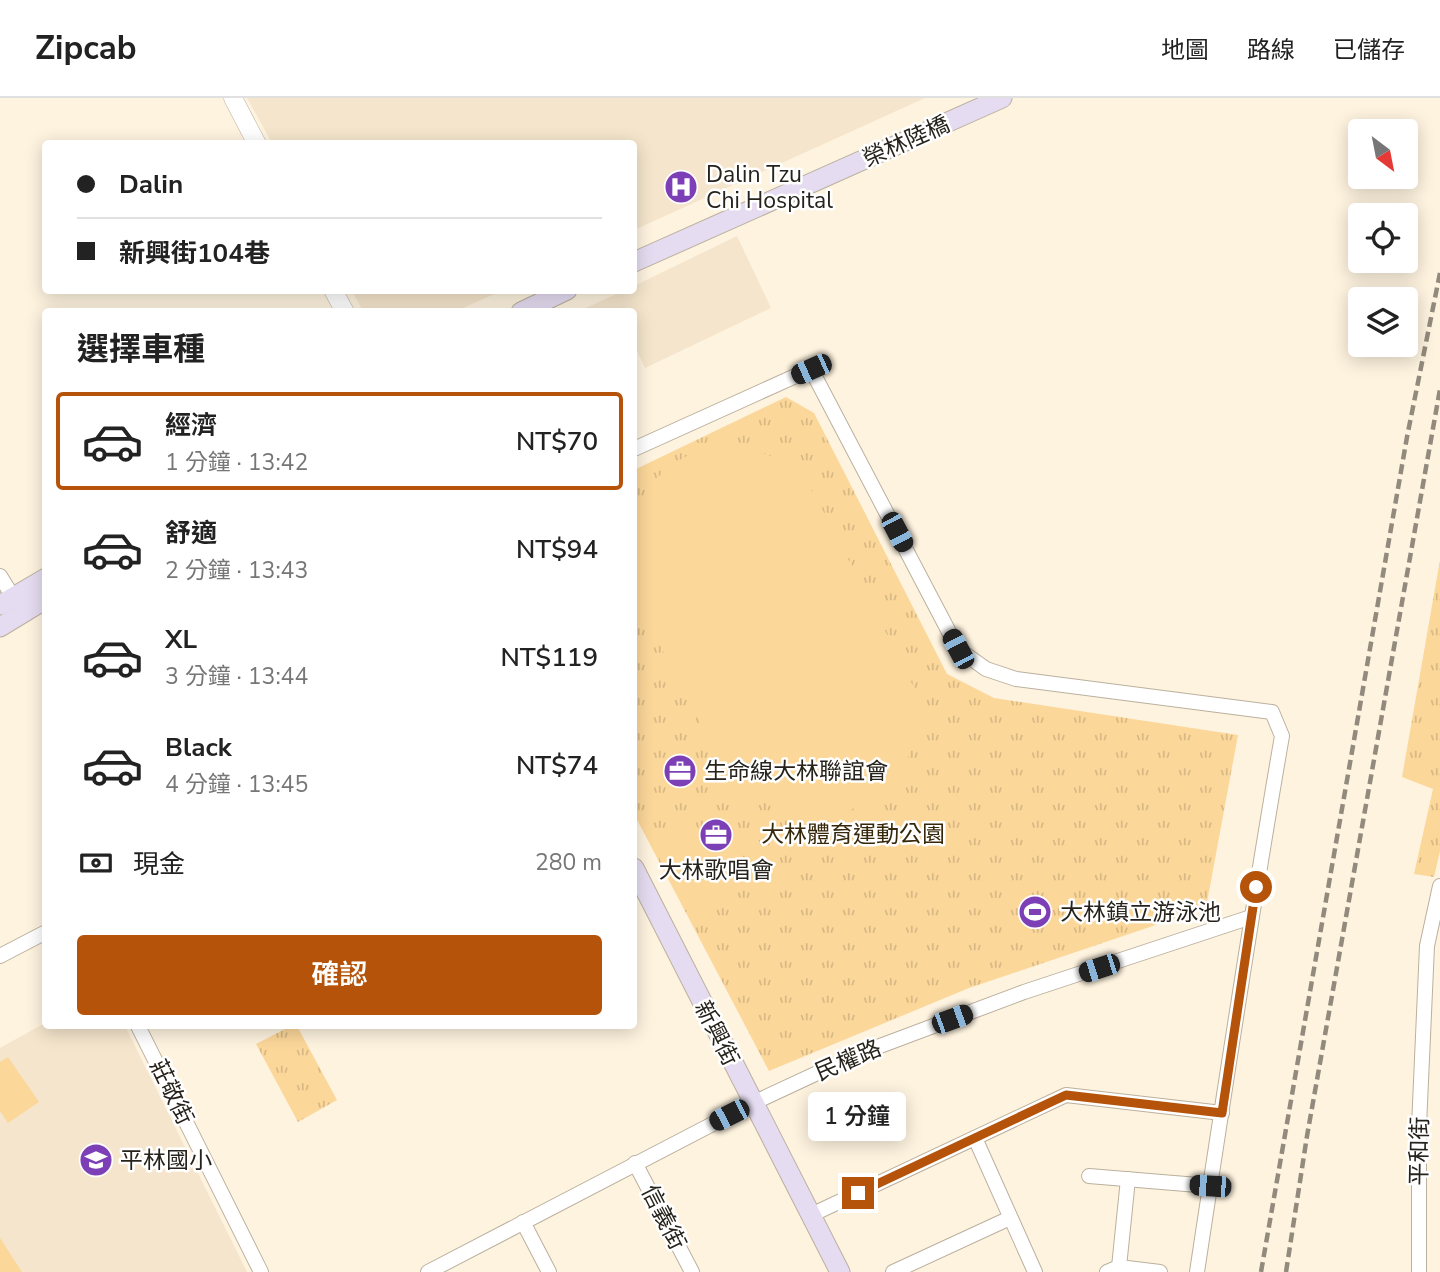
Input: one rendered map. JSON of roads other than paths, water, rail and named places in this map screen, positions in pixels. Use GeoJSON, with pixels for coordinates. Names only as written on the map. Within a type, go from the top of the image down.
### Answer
{"type":"FeatureCollection","features":[{"type":"Feature","properties":{"kind":"main road","name":"榮林陸橋"},"geometry":{"type":"LineString","coordinates":[[637,261],[1002,98]]}},
{"type":"Feature","properties":{"kind":"main road"},"geometry":{"type":"LineString","coordinates":[[529,308],[559,294]]}},
{"type":"Feature","properties":{"kind":"main road"},"geometry":{"type":"LineString","coordinates":[[6,601],[42,580]]}},
{"type":"Feature","properties":{"kind":"main road"},"geometry":{"type":"LineString","coordinates":[[0,627],[42,601]]}},
{"type":"Feature","properties":{"kind":"main road","name":"新興街"},"geometry":{"type":"LineString","coordinates":[[637,874],[840,1272]]}},
{"type":"Feature","properties":{"kind":"street"},"geometry":{"type":"LineString","coordinates":[[233,98],[255,140]]}},
{"type":"Feature","properties":{"kind":"street"},"geometry":{"type":"LineString","coordinates":[[637,448],[811,369],[958,649],[986,669],[1016,679],[1272,712],[1282,736],[1251,917],[1197,1272]]}},
{"type":"Feature","properties":{"kind":"street"},"geometry":{"type":"LineString","coordinates":[[0,576],[6,601]]}},
{"type":"Feature","properties":{"kind":"street","name":"平和街"},"geometry":{"type":"LineString","coordinates":[[1419,1272],[1419,1126],[1440,886]]}},
{"type":"Feature","properties":{"kind":"street","name":"民權路"},"geometry":{"type":"LineString","coordinates":[[428,1272],[752,1103],[856,1055],[1024,992],[1251,917]]}},
{"type":"Feature","properties":{"kind":"street"},"geometry":{"type":"LineString","coordinates":[[0,956],[42,934]]}},
{"type":"Feature","properties":{"kind":"street","name":"莊敬街"},"geometry":{"type":"LineString","coordinates":[[140,1029],[261,1272]]}},
{"type":"Feature","properties":{"kind":"street"},"geometry":{"type":"LineString","coordinates":[[811,1215],[1066,1095],[1222,1113]]}},
{"type":"Feature","properties":{"kind":"street"},"geometry":{"type":"LineString","coordinates":[[975,1138],[1035,1272]]}},
{"type":"Feature","properties":{"kind":"street","name":"信義街"},"geometry":{"type":"LineString","coordinates":[[635,1163],[692,1272]]}},
{"type":"Feature","properties":{"kind":"street"},"geometry":{"type":"LineString","coordinates":[[1089,1177],[1210,1186]]}},
{"type":"Feature","properties":{"kind":"street"},"geometry":{"type":"LineString","coordinates":[[1128,1180],[1113,1270],[1160,1272]]}},
{"type":"Feature","properties":{"kind":"street"},"geometry":{"type":"LineString","coordinates":[[893,1272],[1010,1218]]}},
{"type":"Feature","properties":{"kind":"street"},"geometry":{"type":"LineString","coordinates":[[523,1222],[549,1272]]}},
{"type":"Feature","properties":{"kind":"railway"},"geometry":{"type":"LineString","coordinates":[[1261,1272],[1407,437],[1440,273]]}},
{"type":"Feature","properties":{"kind":"railway"},"geometry":{"type":"LineString","coordinates":[[1286,1272],[1307,1136],[1440,389]]}},
{"type":"Feature","properties":{"kind":"place","name":"Dalin Tzu Chi Hospital"},"geometry":{"type":"Point","coordinates":[681,187]}},
{"type":"Feature","properties":{"kind":"place","name":"生命線大林聯誼會"},"geometry":{"type":"Point","coordinates":[680,771]}},
{"type":"Feature","properties":{"kind":"place","name":"大林歌唱會"},"geometry":{"type":"Point","coordinates":[716,835]}},
{"type":"Feature","properties":{"kind":"place","name":"大林鎮立游泳池"},"geometry":{"type":"Point","coordinates":[1035,912]}},
{"type":"Feature","properties":{"kind":"place","name":"平林國小"},"geometry":{"type":"Point","coordinates":[96,1160]}},
{"type":"Feature","properties":{"kind":"park label","name":"大林體育運動公園"},"geometry":{"type":"Point","coordinates":[853,834]}}]}
